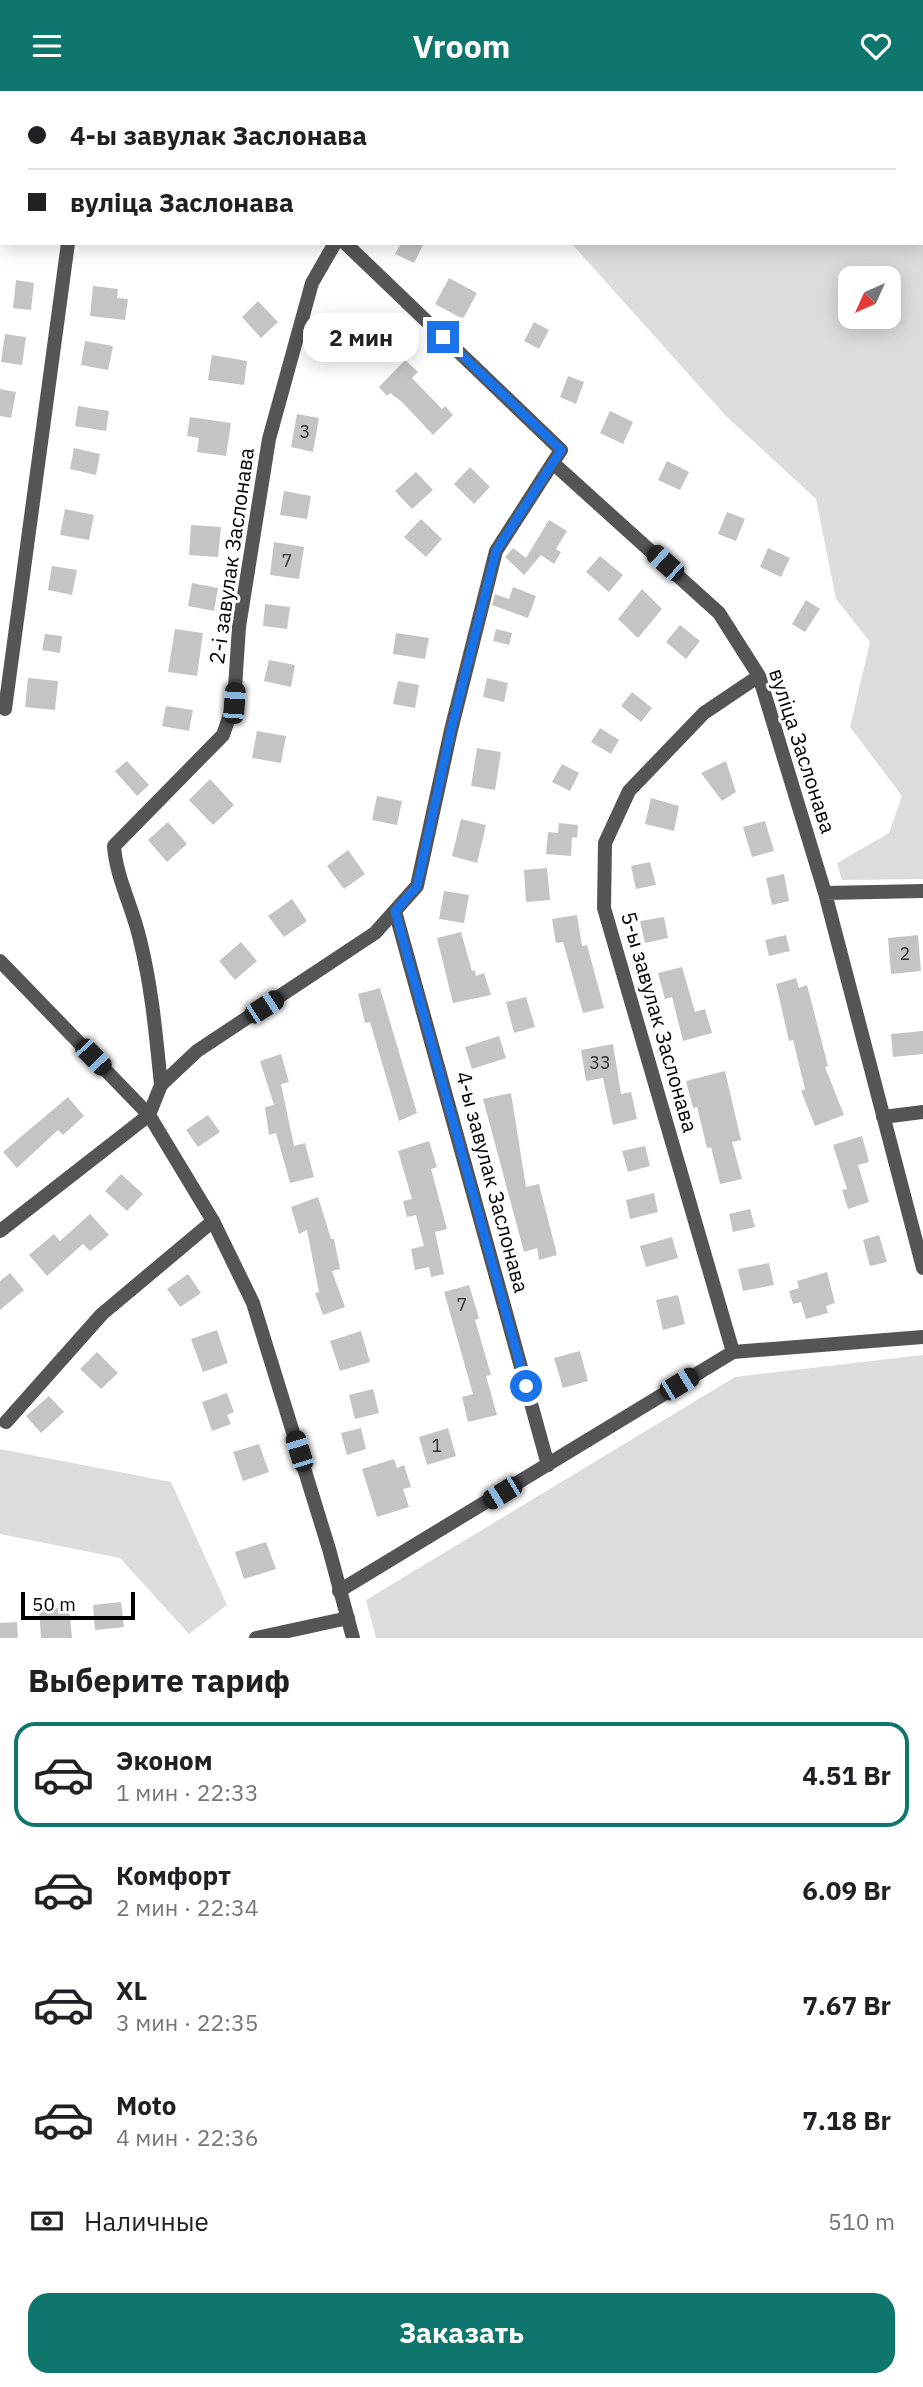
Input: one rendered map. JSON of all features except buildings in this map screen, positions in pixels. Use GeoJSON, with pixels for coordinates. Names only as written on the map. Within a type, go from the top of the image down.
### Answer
{"type":"FeatureCollection","features":[{"type":"Feature","properties":{"kind":"street"},"geometry":{"type":"LineString","coordinates":[[5,709],[68,245]]}},
{"type":"Feature","properties":{"kind":"street","name":"2-і завулак Заслонава"},"geometry":{"type":"LineString","coordinates":[[161,1085],[152,988],[131,904],[115,867],[114,846],[223,735],[234,703],[239,627],[269,439],[312,283],[334,245]]}},
{"type":"Feature","properties":{"kind":"street"},"geometry":{"type":"LineString","coordinates":[[0,1231],[149,1115],[161,1085],[197,1051],[375,933],[417,886],[451,730],[496,551],[561,450],[347,245]]}},
{"type":"Feature","properties":{"kind":"street","name":"вуліца Заслонава"},"geometry":{"type":"LineString","coordinates":[[553,463],[719,613],[760,676],[825,893],[923,1268]]}},
{"type":"Feature","properties":{"kind":"street","name":"5-ы завулак Заслонава"},"geometry":{"type":"LineString","coordinates":[[733,1352],[604,908],[604,843],[629,791],[704,713],[760,676]]}},
{"type":"Feature","properties":{"kind":"street"},"geometry":{"type":"LineString","coordinates":[[825,893],[923,891]]}},
{"type":"Feature","properties":{"kind":"street","name":"4-ы завулак Заслонава"},"geometry":{"type":"LineString","coordinates":[[395,911],[548,1465]]}},
{"type":"Feature","properties":{"kind":"street"},"geometry":{"type":"LineString","coordinates":[[0,961],[149,1115],[213,1221],[253,1303],[330,1549],[353,1638]]}},
{"type":"Feature","properties":{"kind":"street"},"geometry":{"type":"LineString","coordinates":[[883,1117],[923,1112]]}},
{"type":"Feature","properties":{"kind":"street"},"geometry":{"type":"LineString","coordinates":[[6,1422],[102,1314],[213,1221]]}},
{"type":"Feature","properties":{"kind":"street"},"geometry":{"type":"LineString","coordinates":[[339,1591],[733,1352],[923,1337]]}},
{"type":"Feature","properties":{"kind":"street"},"geometry":{"type":"LineString","coordinates":[[256,1638],[348,1618]]}},
{"type":"Feature","properties":{"kind":"shaded area"},"geometry":{"type":"Polygon","coordinates":[[[573,245],[923,245],[923,879],[842,880],[837,863],[889,833],[902,796],[850,727],[870,642],[836,599],[816,499],[726,416],[573,245]]]}},
{"type":"Feature","properties":{"kind":"shaded area"},"geometry":{"type":"Polygon","coordinates":[[[923,1355],[923,1638],[376,1638],[366,1600],[735,1377],[923,1355]]]}},
{"type":"Feature","properties":{"kind":"shaded area"},"geometry":{"type":"Polygon","coordinates":[[[0,1449],[171,1482],[227,1605],[189,1634],[120,1558],[0,1534],[0,1449]]]}},
{"type":"Feature","properties":{"kind":"route"},"geometry":{"type":"LineString","coordinates":[[443,337],[561,450],[496,551],[451,730],[417,886],[395,911],[526,1386]]}}]}
